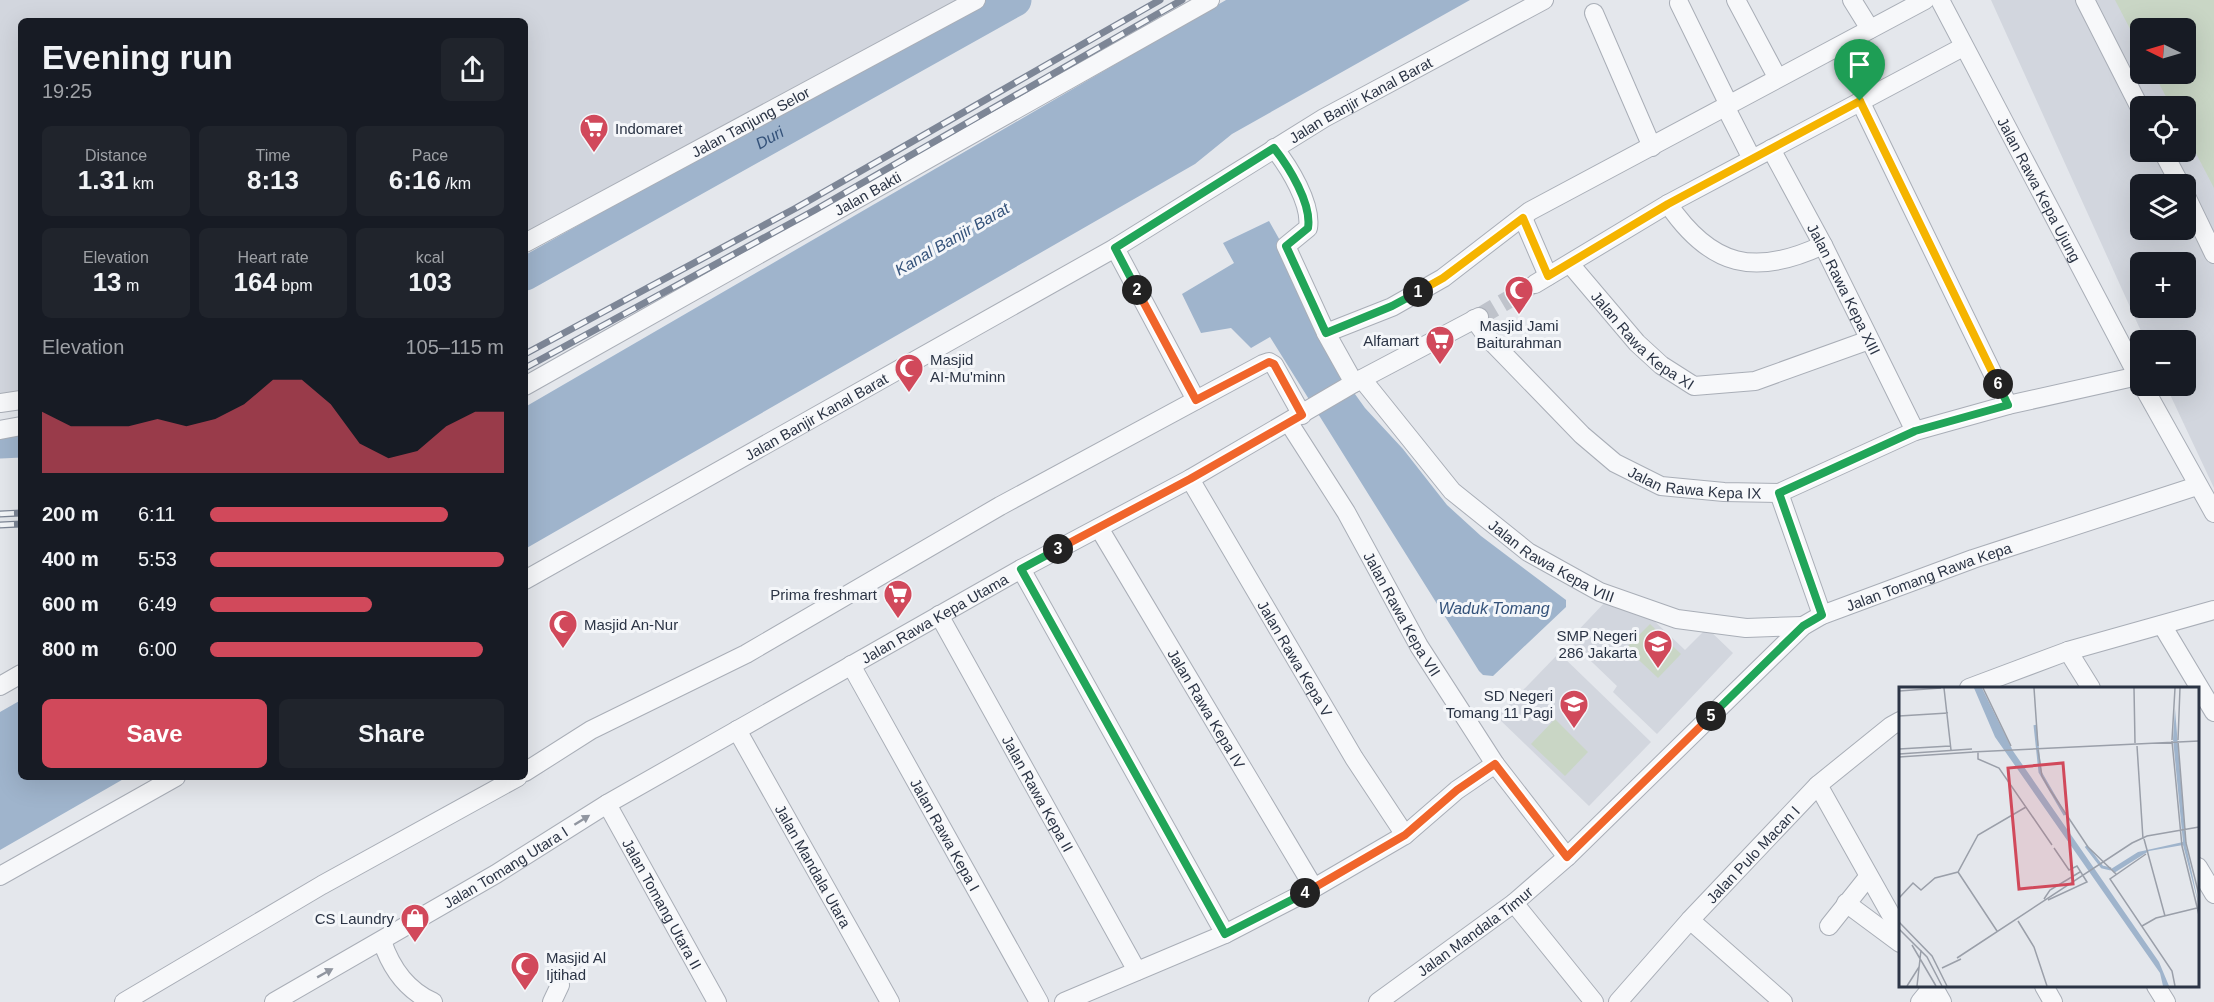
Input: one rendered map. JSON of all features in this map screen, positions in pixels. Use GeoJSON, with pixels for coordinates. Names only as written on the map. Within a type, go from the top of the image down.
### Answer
{"type":"FeatureCollection","features":[{"type":"Feature","properties":{"kind":"street","name":"Jalan Tanjung Selor"},"geometry":{"type":"LineString","coordinates":[[528,241],[951,6],[976,0]]}},
{"type":"Feature","properties":{"kind":"street","name":"Jalan Bakti"},"geometry":{"type":"LineString","coordinates":[[528,384],[1210,0]]}},
{"type":"Feature","properties":{"kind":"street","name":"Jalan Banjir Kanal Barat"},"geometry":{"type":"LineString","coordinates":[[528,578],[1115,248],[1355,100],[1544,0]]}},
{"type":"Feature","properties":{"kind":"street"},"geometry":{"type":"LineString","coordinates":[[1736,0],[1777,77]]}},
{"type":"Feature","properties":{"kind":"street"},"geometry":{"type":"LineString","coordinates":[[1852,0],[1870,29]]}},
{"type":"Feature","properties":{"kind":"street"},"geometry":{"type":"LineString","coordinates":[[1326,333],[1392,306],[1443,278],[1530,211],[1728,107],[1777,77],[1925,0]]}},
{"type":"Feature","properties":{"kind":"street","name":"Jalan Rawa Kepa Ujung"},"geometry":{"type":"LineString","coordinates":[[1940,0],[2130,360]]}},
{"type":"Feature","properties":{"kind":"street"},"geometry":{"type":"LineString","coordinates":[[2085,0],[2134,96]]}},
{"type":"Feature","properties":{"kind":"street"},"geometry":{"type":"LineString","coordinates":[[1679,3],[1752,159]]}},
{"type":"Feature","properties":{"kind":"street"},"geometry":{"type":"LineString","coordinates":[[1593,13],[1652,147]]}},
{"type":"Feature","properties":{"kind":"street"},"geometry":{"type":"LineString","coordinates":[[1523,218],[1541,280],[1668,204],[1963,47]]}},
{"type":"Feature","properties":{"kind":"street"},"geometry":{"type":"LineString","coordinates":[[1860,101],[2008,405]]}},
{"type":"Feature","properties":{"kind":"street","name":"Jalan Rawa Kepa VIII"},"geometry":{"type":"LineString","coordinates":[[1274,148],[1290,168],[1310,218],[1308,228],[1286,246],[1326,333],[1356,382],[1452,491],[1527,552],[1600,592],[1677,619],[1746,628],[1803,626]]}},
{"type":"Feature","properties":{"kind":"street","name":"Jalan Rawa Kepa XIII"},"geometry":{"type":"LineString","coordinates":[[1771,148],[1823,245],[1915,431]]}},
{"type":"Feature","properties":{"kind":"street"},"geometry":{"type":"LineString","coordinates":[[1668,204],[1696,237],[1723,258],[1762,263],[1797,257],[1823,245]]}},
{"type":"Feature","properties":{"kind":"street"},"geometry":{"type":"LineString","coordinates":[[2196,217],[2214,254]]}},
{"type":"Feature","properties":{"kind":"street"},"geometry":{"type":"LineString","coordinates":[[528,770],[591,730],[746,654],[1000,506],[1196,400],[1115,248]]}},
{"type":"Feature","properties":{"kind":"street","name":"Jalan Rawa Kepa XI"},"geometry":{"type":"LineString","coordinates":[[1570,264],[1637,343],[1661,364],[1694,386],[1755,381],[1869,340]]}},
{"type":"Feature","properties":{"kind":"street","name":"Jalan Rawa Kepa IX"},"geometry":{"type":"LineString","coordinates":[[1476,318],[1487,337],[1582,435],[1615,463],[1661,486],[1724,492],[1779,493],[1915,431],[2008,405],[2130,383]]}},
{"type":"Feature","properties":{"kind":"street","name":"Jalan Rawa Kepa Utama"},"geometry":{"type":"LineString","coordinates":[[737,730],[1021,569],[1190,479],[1356,382],[1476,318]]}},
{"type":"Feature","properties":{"kind":"street","name":"Jalan Rawa Kepa VII"},"geometry":{"type":"LineString","coordinates":[[1196,400],[1269,362],[1274,364],[1346,512],[1419,646],[1495,764],[1567,857]]}},
{"type":"Feature","properties":{"kind":"street","name":"Jalan Rawa Kepa Ujung"},"geometry":{"type":"LineString","coordinates":[[2149,396],[2214,513]]}},
{"type":"Feature","properties":{"kind":"street"},"geometry":{"type":"LineString","coordinates":[[0,403],[18,400]]}},
{"type":"Feature","properties":{"kind":"street"},"geometry":{"type":"LineString","coordinates":[[0,430],[18,427]]}},
{"type":"Feature","properties":{"kind":"street","name":"Jalan Rawa Kepa V"},"geometry":{"type":"LineString","coordinates":[[1190,479],[1354,758],[1405,835]]}},
{"type":"Feature","properties":{"kind":"street","name":"Jalan Tomang Rawa Kepa"},"geometry":{"type":"LineString","coordinates":[[1567,857],[1803,626],[1822,615],[1974,559],[2197,486]]}},
{"type":"Feature","properties":{"kind":"street"},"geometry":{"type":"LineString","coordinates":[[1779,493],[1822,615]]}},
{"type":"Feature","properties":{"kind":"street","name":"Jalan Rawa Kepa IV"},"geometry":{"type":"LineString","coordinates":[[1099,528],[1314,888]]}},
{"type":"Feature","properties":{"kind":"street"},"geometry":{"type":"LineString","coordinates":[[1021,569],[1225,934]]}},
{"type":"Feature","properties":{"kind":"street"},"geometry":{"type":"LineString","coordinates":[[1976,687],[2068,651],[2214,610]]}},
{"type":"Feature","properties":{"kind":"street","name":"Jalan Rawa Kepa II"},"geometry":{"type":"LineString","coordinates":[[939,615],[1137,971]]}},
{"type":"Feature","properties":{"kind":"street"},"geometry":{"type":"LineString","coordinates":[[2162,625],[2214,712]]}},
{"type":"Feature","properties":{"kind":"street"},"geometry":{"type":"LineString","coordinates":[[2068,651],[2090,687]]}},
{"type":"Feature","properties":{"kind":"street","name":"Jalan Rawa Kepa I"},"geometry":{"type":"LineString","coordinates":[[851,666],[1039,1002]]}},
{"type":"Feature","properties":{"kind":"street"},"geometry":{"type":"LineString","coordinates":[[0,686],[18,676]]}},
{"type":"Feature","properties":{"kind":"street","name":"Jalan Pulo Macan I"},"geometry":{"type":"LineString","coordinates":[[1618,1002],[1690,920],[1818,785],[1898,729]]}},
{"type":"Feature","properties":{"kind":"street","name":"Jalan Tomang Utara I"},"geometry":{"type":"LineString","coordinates":[[274,1002],[382,941],[607,804],[737,730]]}},
{"type":"Feature","properties":{"kind":"street","name":"Jalan Mandala Utara"},"geometry":{"type":"LineString","coordinates":[[737,730],[890,1002]]}},
{"type":"Feature","properties":{"kind":"street"},"geometry":{"type":"LineString","coordinates":[[1064,1002],[1225,934],[1314,888],[1405,835],[1457,790],[1495,764]]}},
{"type":"Feature","properties":{"kind":"street"},"geometry":{"type":"LineString","coordinates":[[0,876],[171,780]]}},
{"type":"Feature","properties":{"kind":"street"},"geometry":{"type":"LineString","coordinates":[[124,1002],[322,885],[513,780]]}},
{"type":"Feature","properties":{"kind":"street"},"geometry":{"type":"LineString","coordinates":[[1818,785],[1899,929]]}},
{"type":"Feature","properties":{"kind":"street","name":"Jalan Tomang Utara II"},"geometry":{"type":"LineString","coordinates":[[607,804],[717,1002]]}},
{"type":"Feature","properties":{"kind":"street","name":"Jalan Mandala Timur"},"geometry":{"type":"LineString","coordinates":[[1378,1002],[1514,903],[1567,857]]}},
{"type":"Feature","properties":{"kind":"street"},"geometry":{"type":"LineString","coordinates":[[2199,869],[2214,894]]}},
{"type":"Feature","properties":{"kind":"street"},"geometry":{"type":"LineString","coordinates":[[1829,926],[1868,877]]}},
{"type":"Feature","properties":{"kind":"street"},"geometry":{"type":"LineString","coordinates":[[1514,903],[1592,1001]]}},
{"type":"Feature","properties":{"kind":"street"},"geometry":{"type":"LineString","coordinates":[[1846,903],[1899,942]]}},
{"type":"Feature","properties":{"kind":"street"},"geometry":{"type":"LineString","coordinates":[[1690,920],[1783,1002]]}},
{"type":"Feature","properties":{"kind":"street"},"geometry":{"type":"LineString","coordinates":[[382,941],[393,968],[413,991],[433,1002]]}},
{"type":"Feature","properties":{"kind":"street"},"geometry":{"type":"LineString","coordinates":[[552,1002],[560,985]]}},
{"type":"Feature","properties":{"kind":"street"},"geometry":{"type":"LineString","coordinates":[[1920,1002],[1932,987]]}},
{"type":"Feature","properties":{"kind":"street"},"geometry":{"type":"LineString","coordinates":[[1934,987],[1942,1002]]}},
{"type":"Feature","properties":{"kind":"street"},"geometry":{"type":"LineString","coordinates":[[2045,987],[2053,1002]]}},
{"type":"Feature","properties":{"kind":"street"},"geometry":{"type":"LineString","coordinates":[[2157,987],[2166,1002]]}},
{"type":"Feature","properties":{"kind":"shaded area"},"geometry":{"type":"Polygon","coordinates":[[[0,0],[958,0],[528,233],[528,18],[18,18],[18,400],[0,403],[0,0]]]}},
{"type":"Feature","properties":{"kind":"shaded area"},"geometry":{"type":"Polygon","coordinates":[[[1991,0],[2173,0],[2152,18],[2130,18],[2130,84],[2196,84],[2196,81],[2214,93],[2214,488],[2171,396],[2196,396],[2196,330],[2140,330],[2135,318],[2196,318],[2196,252],[2130,252],[2130,307],[1991,0]]]}},
{"type":"Feature","properties":{"kind":"shaded area","name":"SMP Negeri 286 Jakarta"},"geometry":{"type":"Polygon","coordinates":[[[1609,598],[1651,618],[1685,650],[1707,628],[1733,653],[1657,734],[1613,692],[1617,686],[1569,640],[1609,598]]]}},
{"type":"Feature","properties":{"kind":"shaded area","name":"SD Negeri Tomang 11 Pagi"},"geometry":{"type":"Polygon","coordinates":[[[1559,653],[1651,742],[1589,806],[1497,717],[1559,653]]]}},
{"type":"Feature","properties":{"kind":"green space"},"geometry":{"type":"Polygon","coordinates":[[[2115,0],[2214,0],[2214,188],[2196,153],[2196,96],[2166,96],[2159,84],[2196,84],[2196,18],[2130,18],[2130,29],[2115,0]]]}},
{"type":"Feature","properties":{"kind":"green space"},"geometry":{"type":"Polygon","coordinates":[[[1650,624],[1681,654],[1658,678],[1626,648],[1650,624]]]}},
{"type":"Feature","properties":{"kind":"green space"},"geometry":{"type":"Polygon","coordinates":[[[1555,719],[1588,752],[1565,776],[1531,744],[1555,719]]]}},
{"type":"Feature","properties":{"kind":"water","name":"Kanal Banjir Barat"},"geometry":{"type":"Polygon","coordinates":[[[1226,0],[1470,0],[1232,134],[1195,164],[528,547],[528,405],[1226,0]]]}},
{"type":"Feature","properties":{"kind":"water","name":"Waduk Tomang"},"geometry":{"type":"Polygon","coordinates":[[[1269,221],[1282,244],[1337,369],[1365,408],[1403,449],[1447,505],[1481,536],[1566,600],[1566,607],[1493,676],[1483,675],[1479,671],[1270,337],[1251,348],[1231,328],[1201,333],[1182,294],[1234,263],[1223,243],[1269,221]]]}},
{"type":"Feature","properties":{"kind":"water"},"geometry":{"type":"Polygon","coordinates":[[[18,702],[18,780],[122,780],[0,850],[0,712],[18,702]]]}},
{"type":"Feature","properties":{"kind":"waterway","name":"Duri"},"geometry":{"type":"LineString","coordinates":[[528,272],[1015,0]]}},
{"type":"Feature","properties":{"kind":"waterway","name":"Duri"},"geometry":{"type":"LineString","coordinates":[[0,442],[18,441]]}},
{"type":"Feature","properties":{"kind":"tunnel"},"geometry":{"type":"LineString","coordinates":[[1479,317],[1535,284]]}},
{"type":"Feature","properties":{"kind":"railway"},"geometry":{"type":"LineString","coordinates":[[528,352],[796,208],[1160,0]]}},
{"type":"Feature","properties":{"kind":"railway"},"geometry":{"type":"LineString","coordinates":[[528,366],[815,210],[1182,0]]}},
{"type":"Feature","properties":{"kind":"railway"},"geometry":{"type":"LineString","coordinates":[[0,514],[18,513]]}},
{"type":"Feature","properties":{"kind":"railway"},"geometry":{"type":"LineString","coordinates":[[0,525],[18,524]]}},
{"type":"Feature","properties":{"kind":"place","name":"Indomaret"},"geometry":{"type":"Point","coordinates":[594,154]}},
{"type":"Feature","properties":{"kind":"place","name":"Masjid Jami Baiturahman"},"geometry":{"type":"Point","coordinates":[1519,316]}},
{"type":"Feature","properties":{"kind":"place","name":"Alfamart"},"geometry":{"type":"Point","coordinates":[1440,366]}},
{"type":"Feature","properties":{"kind":"place","name":"Masjid AI-Mu'minn"},"geometry":{"type":"Point","coordinates":[909,394]}},
{"type":"Feature","properties":{"kind":"place","name":"Prima freshmart"},"geometry":{"type":"Point","coordinates":[898,620]}},
{"type":"Feature","properties":{"kind":"place","name":"Masjid An-Nur"},"geometry":{"type":"Point","coordinates":[563,650]}},
{"type":"Feature","properties":{"kind":"place","name":"SMP Negeri 286 Jakarta"},"geometry":{"type":"Point","coordinates":[1658,670]}},
{"type":"Feature","properties":{"kind":"place","name":"SD Negeri Tomang 11 Pagi"},"geometry":{"type":"Point","coordinates":[1574,730]}},
{"type":"Feature","properties":{"kind":"place","name":"CS Laundry"},"geometry":{"type":"Point","coordinates":[415,944]}},
{"type":"Feature","properties":{"kind":"place","name":"Masjid Al Ijtihad"},"geometry":{"type":"Point","coordinates":[525,992]}},
{"type":"Feature","properties":{"kind":"route"},"geometry":{"type":"LineString","coordinates":[[1860,101],[2008,405],[1915,431],[1779,493],[1822,615],[1803,626],[1567,857],[1495,764],[1457,790],[1405,835],[1314,888],[1225,934],[1121,744],[1021,569],[1190,479],[1302,415],[1274,364],[1269,362],[1196,400],[1115,248],[1274,148],[1290,168],[1310,218],[1308,228],[1286,246],[1326,333],[1392,306],[1443,278],[1523,218],[1548,276],[1668,204],[1860,101]]}}]}
